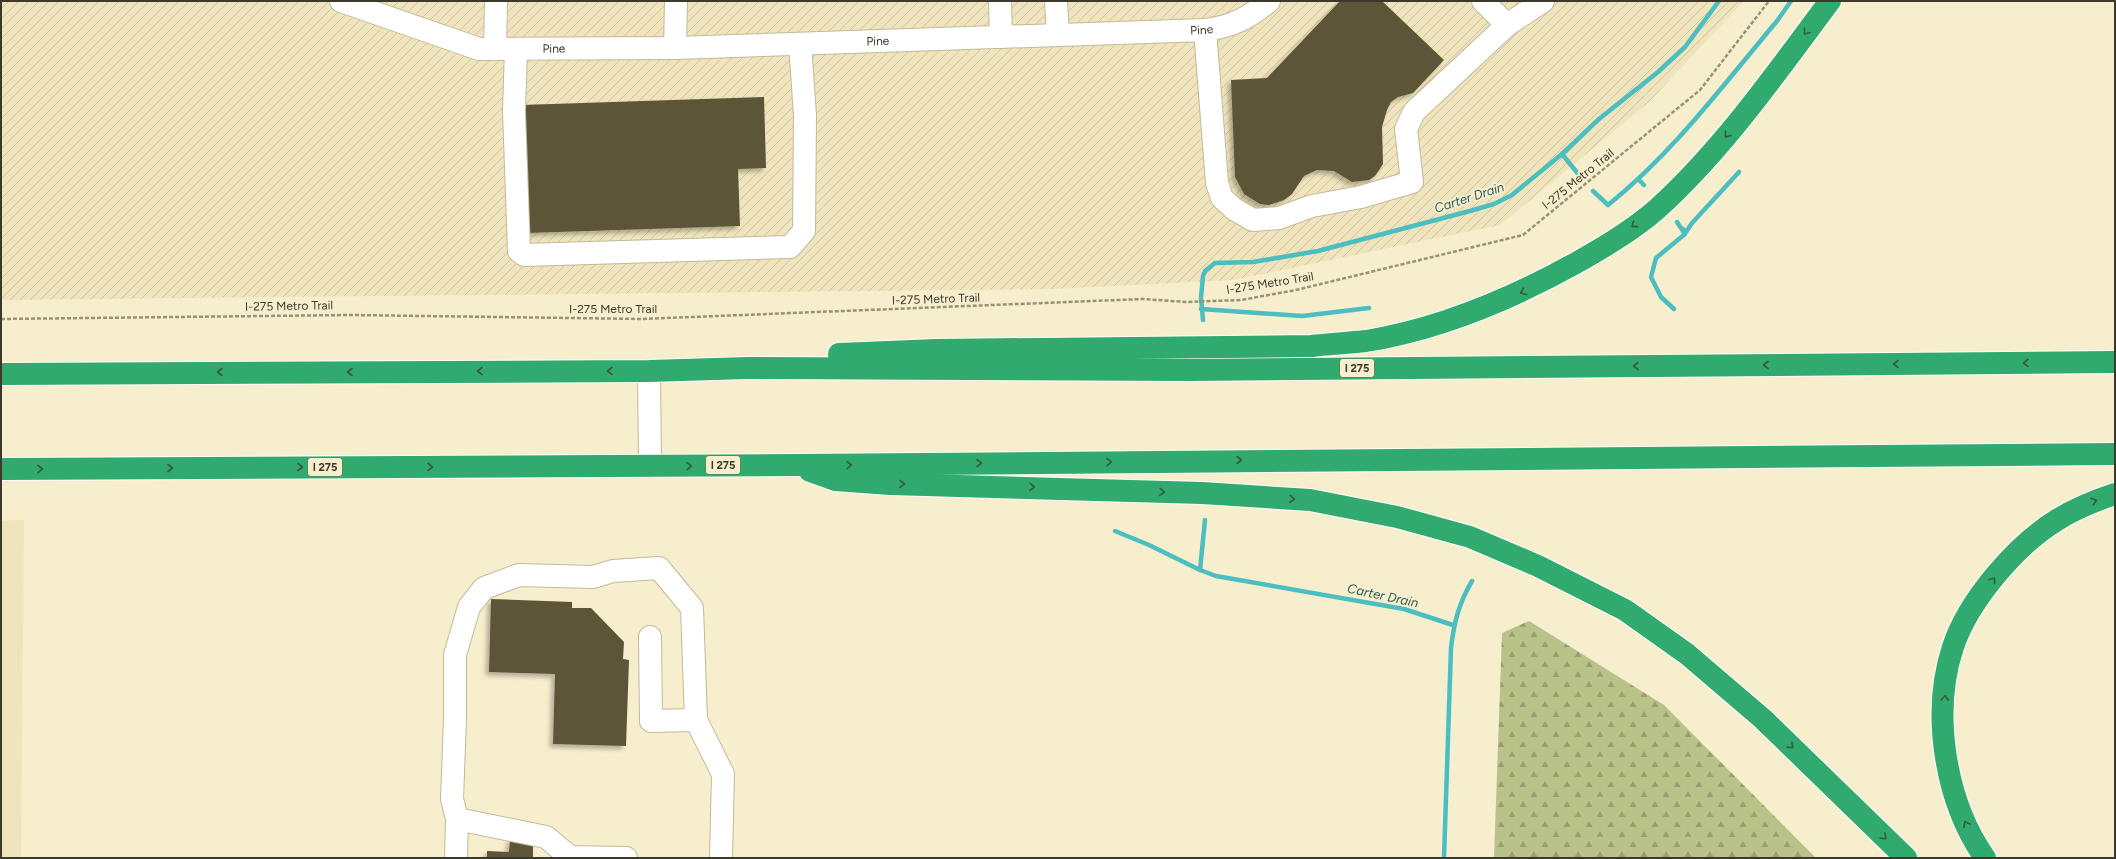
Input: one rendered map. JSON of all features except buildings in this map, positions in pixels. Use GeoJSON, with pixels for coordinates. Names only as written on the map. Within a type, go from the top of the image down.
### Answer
{"type":"FeatureCollection","features":[{"type":"Feature","properties":{"kind":"highway"},"geometry":{"type":"LineString","coordinates":[[748,368],[838,354],[883,352],[1311,346],[1365,341],[1404,333],[1484,308],[1532,288],[1603,248],[1656,209],[1718,146],[1830,1]]}},
{"type":"Feature","properties":{"kind":"highway"},"geometry":{"type":"LineString","coordinates":[[2065,362],[2115,359]]}},
{"type":"Feature","properties":{"kind":"highway","name":"I 275"},"geometry":{"type":"LineString","coordinates":[[1,374],[649,371],[748,368],[1191,370],[2115,362]]}},
{"type":"Feature","properties":{"kind":"highway","name":"I 275"},"geometry":{"type":"LineString","coordinates":[[1,469],[796,465],[2115,454]]}},
{"type":"Feature","properties":{"kind":"highway"},"geometry":{"type":"LineString","coordinates":[[796,465],[834,480],[890,484],[1202,493],[1310,500],[1397,517],[1470,538],[1538,566],[1625,610],[1687,654],[1763,719],[1906,858]]}},
{"type":"Feature","properties":{"kind":"highway"},"geometry":{"type":"LineString","coordinates":[[1985,858],[1962,817],[1950,781],[1943,728],[1945,684],[1953,646],[1971,610],[1998,574],[2029,542],[2062,517],[2088,503],[2115,494]]}},
{"type":"Feature","properties":{"kind":"street","name":"Pine"},"geometry":{"type":"LineString","coordinates":[[341,1],[496,49],[675,48],[1205,30],[1242,22],[1269,1]]}},
{"type":"Feature","properties":{"kind":"street"},"geometry":{"type":"LineString","coordinates":[[496,1],[496,49],[514,111],[519,251],[524,255],[790,247],[804,231],[805,115],[800,44]]}},
{"type":"Feature","properties":{"kind":"street"},"geometry":{"type":"LineString","coordinates":[[675,48],[676,1]]}},
{"type":"Feature","properties":{"kind":"street"},"geometry":{"type":"LineString","coordinates":[[1000,1],[1001,37]]}},
{"type":"Feature","properties":{"kind":"street"},"geometry":{"type":"LineString","coordinates":[[1056,1],[1058,35]]}},
{"type":"Feature","properties":{"kind":"street"},"geometry":{"type":"LineString","coordinates":[[1483,1],[1507,25]]}},
{"type":"Feature","properties":{"kind":"street"},"geometry":{"type":"LineString","coordinates":[[1205,30],[1217,183],[1222,198],[1234,209],[1253,220],[1279,218],[1312,206],[1361,197],[1412,182],[1406,129],[1414,112],[1507,25],[1543,1]]}},
{"type":"Feature","properties":{"kind":"street"},"geometry":{"type":"LineString","coordinates":[[649,371],[650,466]]}},
{"type":"Feature","properties":{"kind":"street"},"geometry":{"type":"LineString","coordinates":[[456,858],[457,819],[452,799],[455,719],[455,654],[469,607],[484,588],[519,575],[593,577],[613,571],[659,568],[692,608],[696,720],[723,774],[721,858]]}},
{"type":"Feature","properties":{"kind":"street"},"geometry":{"type":"LineString","coordinates":[[650,637],[651,721],[696,720]]}},
{"type":"Feature","properties":{"kind":"street"},"geometry":{"type":"LineString","coordinates":[[457,819],[546,836],[570,857],[626,858]]}},
{"type":"Feature","properties":{"kind":"path","name":"I-275 Metro Trail"},"geometry":{"type":"LineString","coordinates":[[1,319],[351,315],[642,319],[1143,299],[1186,302],[1241,300],[1296,290],[1523,235],[1700,90],[1769,1]]}},
{"type":"Feature","properties":{"kind":"shaded area"},"geometry":{"type":"Polygon","coordinates":[[[1,1],[1744,1],[1648,103],[1500,225],[1233,280],[1054,289],[1,300],[1,1]]]}},
{"type":"Feature","properties":{"kind":"shaded area"},"geometry":{"type":"Polygon","coordinates":[[[24,520],[21,858],[1,858],[1,521],[24,520]]]}},
{"type":"Feature","properties":{"kind":"green space"},"geometry":{"type":"Polygon","coordinates":[[[1529,621],[1664,705],[1816,858],[1494,858],[1502,633],[1529,621]]]}},
{"type":"Feature","properties":{"kind":"waterway","name":"Carter Drain"},"geometry":{"type":"LineString","coordinates":[[1203,320],[1201,298],[1203,276],[1205,271],[1215,263],[1253,262],[1318,251],[1470,211],[1494,204],[1512,195],[1562,154],[1599,119],[1658,72],[1685,47],[1719,1]]}},
{"type":"Feature","properties":{"kind":"waterway"},"geometry":{"type":"LineString","coordinates":[[1593,191],[1608,205],[1632,185],[1676,141],[1697,117],[1777,21],[1791,1]]}},
{"type":"Feature","properties":{"kind":"waterway"},"geometry":{"type":"LineString","coordinates":[[1562,154],[1579,175]]}},
{"type":"Feature","properties":{"kind":"waterway"},"geometry":{"type":"LineString","coordinates":[[1683,229],[1686,232],[1692,223],[1739,172]]}},
{"type":"Feature","properties":{"kind":"waterway"},"geometry":{"type":"LineString","coordinates":[[1639,180],[1644,185]]}},
{"type":"Feature","properties":{"kind":"waterway"},"geometry":{"type":"LineString","coordinates":[[1674,309],[1661,297],[1651,277],[1656,258],[1685,234],[1677,222]]}},
{"type":"Feature","properties":{"kind":"waterway"},"geometry":{"type":"LineString","coordinates":[[1201,309],[1302,316],[1369,308]]}},
{"type":"Feature","properties":{"kind":"waterway","name":"Carter Drain"},"geometry":{"type":"LineString","coordinates":[[1200,570],[1205,520]]}},
{"type":"Feature","properties":{"kind":"waterway","name":"Carter Drain"},"geometry":{"type":"LineString","coordinates":[[1115,531],[1216,576],[1404,609],[1453,625]]}},
{"type":"Feature","properties":{"kind":"waterway","name":"Carter Drain"},"geometry":{"type":"LineString","coordinates":[[1444,858],[1451,648],[1458,613],[1472,581]]}}]}
